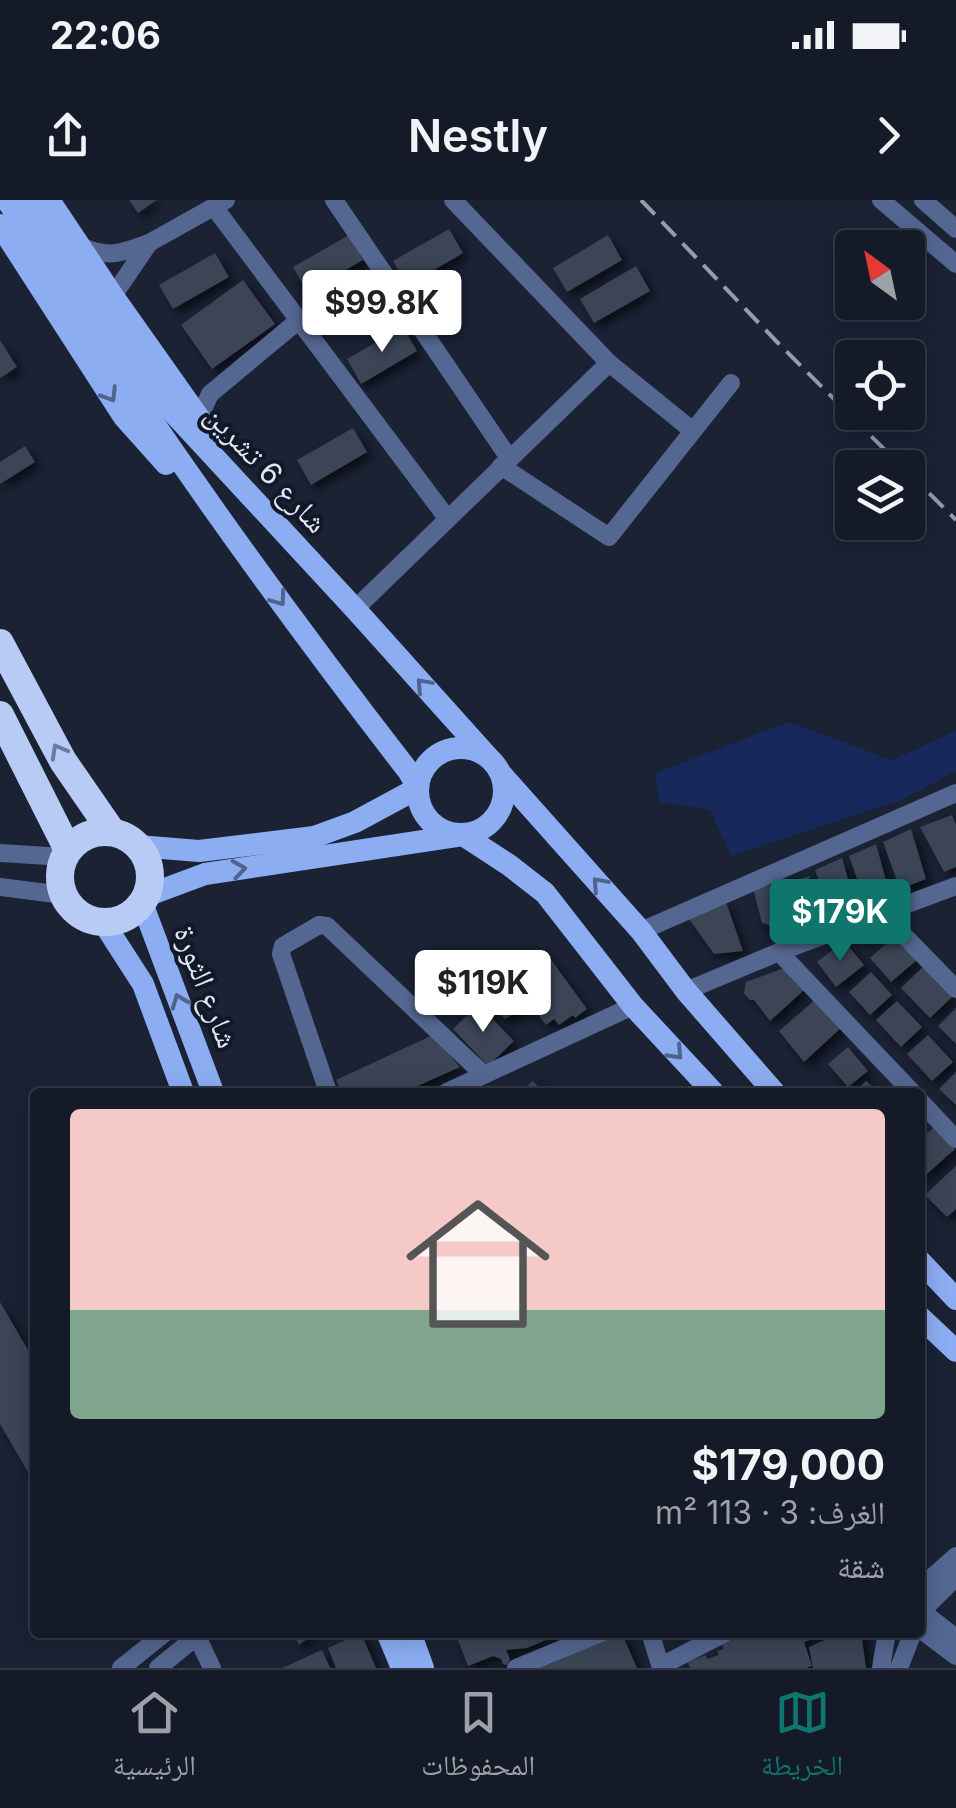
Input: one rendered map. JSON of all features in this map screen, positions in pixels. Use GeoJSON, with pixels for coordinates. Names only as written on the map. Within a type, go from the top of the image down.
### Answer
{"type":"FeatureCollection","features":[{"type":"Feature","properties":{"kind":"highway"},"geometry":{"type":"LineString","coordinates":[[0,643],[63,760],[112,832]]}},
{"type":"Feature","properties":{"kind":"highway"},"geometry":{"type":"LineString","coordinates":[[0,715],[66,853],[60,882],[63,894],[79,914],[103,922],[131,914],[144,899],[150,869],[146,856],[126,836],[98,832],[84,837],[66,853]]}},
{"type":"Feature","properties":{"kind":"main road","name":"شارع 6 تشرين"},"geometry":{"type":"LineString","coordinates":[[8,200],[148,400],[278,526],[355,609],[641,931],[686,991],[771,1088]]}},
{"type":"Feature","properties":{"kind":"main road","name":"شارع 6 تشرين"},"geometry":{"type":"LineString","coordinates":[[28,200],[247,555],[418,788]]}},
{"type":"Feature","properties":{"kind":"main road"},"geometry":{"type":"LineString","coordinates":[[50,200],[278,526]]}},
{"type":"Feature","properties":{"kind":"main road"},"geometry":{"type":"LineString","coordinates":[[0,225],[124,416],[247,555]]}},
{"type":"Feature","properties":{"kind":"main road"},"geometry":{"type":"LineString","coordinates":[[144,899],[204,874],[463,835],[477,832],[498,815],[505,789],[495,766],[476,750],[450,749],[428,764],[420,775],[418,788],[425,816],[435,826],[463,835],[545,894],[633,1006],[709,1088]]}},
{"type":"Feature","properties":{"kind":"main road"},"geometry":{"type":"LineString","coordinates":[[138,846],[198,852],[314,836],[354,822],[418,788]]}},
{"type":"Feature","properties":{"kind":"main road","name":"شارع الثورة"},"geometry":{"type":"LineString","coordinates":[[144,899],[212,1088]]}},
{"type":"Feature","properties":{"kind":"main road","name":"شارع الثورة"},"geometry":{"type":"LineString","coordinates":[[103,922],[143,984],[182,1088]]}},
{"type":"Feature","properties":{"kind":"main road"},"geometry":{"type":"LineString","coordinates":[[925,1266],[956,1298]]}},
{"type":"Feature","properties":{"kind":"main road"},"geometry":{"type":"LineString","coordinates":[[925,1325],[956,1351]]}},
{"type":"Feature","properties":{"kind":"main road"},"geometry":{"type":"LineString","coordinates":[[390,1638],[402,1668]]}},
{"type":"Feature","properties":{"kind":"main road"},"geometry":{"type":"LineString","coordinates":[[412,1638],[423,1668]]}},
{"type":"Feature","properties":{"kind":"street"},"geometry":{"type":"LineString","coordinates":[[334,200],[505,462],[609,537],[731,383]]}},
{"type":"Feature","properties":{"kind":"street"},"geometry":{"type":"LineString","coordinates":[[452,200],[609,362],[693,431]]}},
{"type":"Feature","properties":{"kind":"street"},"geometry":{"type":"LineString","coordinates":[[881,200],[956,264]]}},
{"type":"Feature","properties":{"kind":"street"},"geometry":{"type":"LineString","coordinates":[[923,200],[956,229]]}},
{"type":"Feature","properties":{"kind":"street"},"geometry":{"type":"LineString","coordinates":[[80,246],[97,254],[116,255],[149,243],[220,204],[299,320],[447,518]]}},
{"type":"Feature","properties":{"kind":"street"},"geometry":{"type":"LineString","coordinates":[[114,296],[149,243]]}},
{"type":"Feature","properties":{"kind":"street"},"geometry":{"type":"LineString","coordinates":[[199,418],[210,394],[299,320]]}},
{"type":"Feature","properties":{"kind":"street"},"geometry":{"type":"LineString","coordinates":[[355,609],[609,362]]}},
{"type":"Feature","properties":{"kind":"street"},"geometry":{"type":"LineString","coordinates":[[641,931],[956,794]]}},
{"type":"Feature","properties":{"kind":"street"},"geometry":{"type":"LineString","coordinates":[[0,852],[66,853]]}},
{"type":"Feature","properties":{"kind":"street"},"geometry":{"type":"LineString","coordinates":[[686,991],[956,886]]}},
{"type":"Feature","properties":{"kind":"street"},"geometry":{"type":"LineString","coordinates":[[0,887],[63,894]]}},
{"type":"Feature","properties":{"kind":"street"},"geometry":{"type":"LineString","coordinates":[[883,914],[956,989]]}},
{"type":"Feature","properties":{"kind":"street"},"geometry":{"type":"LineString","coordinates":[[327,1088],[281,949],[319,924],[327,926],[485,1082],[633,1006]]}},
{"type":"Feature","properties":{"kind":"street"},"geometry":{"type":"LineString","coordinates":[[779,952],[908,1088]]}},
{"type":"Feature","properties":{"kind":"street"},"geometry":{"type":"LineString","coordinates":[[925,1106],[956,1139]]}},
{"type":"Feature","properties":{"kind":"street"},"geometry":{"type":"LineString","coordinates":[[925,1584],[956,1556]]}},
{"type":"Feature","properties":{"kind":"street"},"geometry":{"type":"LineString","coordinates":[[925,1612],[956,1577]]}},
{"type":"Feature","properties":{"kind":"street"},"geometry":{"type":"LineString","coordinates":[[925,1617],[955,1635]]}},
{"type":"Feature","properties":{"kind":"street"},"geometry":{"type":"LineString","coordinates":[[925,1619],[956,1656]]}},
{"type":"Feature","properties":{"kind":"street"},"geometry":{"type":"LineString","coordinates":[[121,1668],[158,1638]]}},
{"type":"Feature","properties":{"kind":"street"},"geometry":{"type":"LineString","coordinates":[[158,1668],[193,1638]]}},
{"type":"Feature","properties":{"kind":"street"},"geometry":{"type":"LineString","coordinates":[[200,1638],[212,1668]]}},
{"type":"Feature","properties":{"kind":"street"},"geometry":{"type":"LineString","coordinates":[[516,1668],[588,1638]]}},
{"type":"Feature","properties":{"kind":"street"},"geometry":{"type":"LineString","coordinates":[[652,1638],[661,1667],[716,1638]]}},
{"type":"Feature","properties":{"kind":"street"},"geometry":{"type":"LineString","coordinates":[[881,1668],[887,1638]]}},
{"type":"Feature","properties":{"kind":"street"},"geometry":{"type":"LineString","coordinates":[[899,1668],[910,1638]]}},
{"type":"Feature","properties":{"kind":"shaded area"},"geometry":{"type":"Polygon","coordinates":[[[789,722],[892,760],[956,731],[956,771],[899,801],[731,856],[710,810],[659,802],[655,773],[789,722]]]}},
{"type":"Feature","properties":{"kind":"building"},"geometry":{"type":"Polygon","coordinates":[[[129,200],[157,200],[138,213],[129,200]]]}},
{"type":"Feature","properties":{"kind":"building"},"geometry":{"type":"Polygon","coordinates":[[[449,229],[463,253],[407,286],[393,261],[449,229]]]}},
{"type":"Feature","properties":{"kind":"building"},"geometry":{"type":"Polygon","coordinates":[[[349,235],[363,260],[307,292],[293,267],[349,235]]]}},
{"type":"Feature","properties":{"kind":"building"},"geometry":{"type":"Polygon","coordinates":[[[608,235],[622,260],[567,292],[553,268],[608,235]]]}},
{"type":"Feature","properties":{"kind":"building"},"geometry":{"type":"Polygon","coordinates":[[[215,253],[229,277],[173,309],[159,285],[215,253]]]}},
{"type":"Feature","properties":{"kind":"building"},"geometry":{"type":"Polygon","coordinates":[[[636,266],[650,291],[594,323],[580,299],[636,266]]]}},
{"type":"Feature","properties":{"kind":"building"},"geometry":{"type":"Polygon","coordinates":[[[243,280],[275,324],[212,369],[181,325],[243,280]]]}},
{"type":"Feature","properties":{"kind":"building"},"geometry":{"type":"Polygon","coordinates":[[[403,327],[417,351],[361,384],[347,359],[403,327]]]}},
{"type":"Feature","properties":{"kind":"building"},"geometry":{"type":"Polygon","coordinates":[[[0,340],[17,367],[0,378],[0,340]]]}},
{"type":"Feature","properties":{"kind":"building"},"geometry":{"type":"Polygon","coordinates":[[[353,428],[367,452],[311,485],[297,460],[353,428]]]}},
{"type":"Feature","properties":{"kind":"building"},"geometry":{"type":"Polygon","coordinates":[[[25,446],[35,462],[0,484],[0,462],[25,446]]]}},
{"type":"Feature","properties":{"kind":"building"},"geometry":{"type":"Polygon","coordinates":[[[952,815],[956,825],[956,867],[944,872],[920,827],[952,815]]]}},
{"type":"Feature","properties":{"kind":"building"},"geometry":{"type":"Polygon","coordinates":[[[911,829],[926,879],[900,889],[883,842],[911,829]]]}},
{"type":"Feature","properties":{"kind":"building"},"geometry":{"type":"Polygon","coordinates":[[[876,844],[890,895],[866,904],[849,856],[876,844]]]}},
{"type":"Feature","properties":{"kind":"building"},"geometry":{"type":"Polygon","coordinates":[[[842,858],[856,907],[831,915],[815,870],[842,858]]]}},
{"type":"Feature","properties":{"kind":"building"},"geometry":{"type":"Polygon","coordinates":[[[809,876],[822,921],[794,930],[775,888],[809,876]]]}},
{"type":"Feature","properties":{"kind":"building"},"geometry":{"type":"Polygon","coordinates":[[[766,881],[779,917],[772,926],[762,923],[753,888],[766,881]]]}},
{"type":"Feature","properties":{"kind":"building"},"geometry":{"type":"Polygon","coordinates":[[[726,902],[743,951],[714,954],[687,916],[726,902]]]}},
{"type":"Feature","properties":{"kind":"building"},"geometry":{"type":"Polygon","coordinates":[[[896,935],[917,960],[891,982],[870,958],[896,935]]]}},
{"type":"Feature","properties":{"kind":"building"},"geometry":{"type":"Polygon","coordinates":[[[844,941],[864,965],[836,987],[817,962],[844,941]]]}},
{"type":"Feature","properties":{"kind":"building"},"geometry":{"type":"Polygon","coordinates":[[[549,957],[587,1009],[575,1018],[573,1015],[559,1025],[554,1019],[546,1025],[517,986],[528,1005],[505,1019],[485,999],[514,983],[549,957]]]}},
{"type":"Feature","properties":{"kind":"building"},"geometry":{"type":"Polygon","coordinates":[[[924,966],[952,997],[930,1018],[901,988],[924,966]]]}},
{"type":"Feature","properties":{"kind":"building"},"geometry":{"type":"Polygon","coordinates":[[[787,967],[805,989],[770,1021],[744,993],[746,982],[787,967]]]}},
{"type":"Feature","properties":{"kind":"building"},"geometry":{"type":"Polygon","coordinates":[[[871,972],[892,995],[870,1015],[849,992],[871,972]]]}},
{"type":"Feature","properties":{"kind":"building"},"geometry":{"type":"Polygon","coordinates":[[[816,999],[843,1026],[804,1062],[779,1031],[816,999]]]}},
{"type":"Feature","properties":{"kind":"building"},"geometry":{"type":"Polygon","coordinates":[[[897,1001],[922,1027],[901,1047],[876,1020],[897,1001]]]}},
{"type":"Feature","properties":{"kind":"building"},"geometry":{"type":"Polygon","coordinates":[[[478,1004],[514,1041],[488,1066],[453,1029],[478,1004]]]}},
{"type":"Feature","properties":{"kind":"building"},"geometry":{"type":"Polygon","coordinates":[[[956,1008],[956,1044],[938,1026],[956,1008]]]}},
{"type":"Feature","properties":{"kind":"building"},"geometry":{"type":"Polygon","coordinates":[[[433,1035],[460,1067],[413,1088],[340,1088],[336,1080],[433,1035]]]}},
{"type":"Feature","properties":{"kind":"building"},"geometry":{"type":"Polygon","coordinates":[[[928,1035],[953,1062],[932,1081],[907,1054],[928,1035]]]}},
{"type":"Feature","properties":{"kind":"building"},"geometry":{"type":"Polygon","coordinates":[[[848,1047],[868,1071],[848,1087],[828,1064],[848,1047]]]}},
{"type":"Feature","properties":{"kind":"building"},"geometry":{"type":"Polygon","coordinates":[[[956,1072],[956,1105],[939,1089],[956,1072]]]}},
{"type":"Feature","properties":{"kind":"building"},"geometry":{"type":"Polygon","coordinates":[[[934,1127],[955,1149],[925,1176],[925,1135],[934,1127]]]}},
{"type":"Feature","properties":{"kind":"building"},"geometry":{"type":"Polygon","coordinates":[[[956,1166],[956,1209],[947,1217],[925,1195],[956,1166]]]}},
{"type":"Feature","properties":{"kind":"building"},"geometry":{"type":"Polygon","coordinates":[[[0,1302],[30,1353],[30,1475],[0,1424],[0,1302]]]}},
{"type":"Feature","properties":{"kind":"building"},"geometry":{"type":"Polygon","coordinates":[[[350,1638],[363,1638],[376,1668],[336,1668],[328,1648],[350,1638]]]}},
{"type":"Feature","properties":{"kind":"building"},"geometry":{"type":"Polygon","coordinates":[[[457,1638],[550,1638],[527,1648],[506,1650],[510,1659],[507,1665],[493,1656],[468,1666],[457,1638]]]}},
{"type":"Feature","properties":{"kind":"building"},"geometry":{"type":"Polygon","coordinates":[[[608,1638],[624,1638],[637,1668],[535,1668],[608,1638]]]}},
{"type":"Feature","properties":{"kind":"building"},"geometry":{"type":"Polygon","coordinates":[[[738,1638],[816,1638],[804,1642],[812,1666],[806,1668],[690,1668],[688,1662],[719,1655],[717,1651],[724,1649],[722,1644],[738,1638]]]}},
{"type":"Feature","properties":{"kind":"building"},"geometry":{"type":"Polygon","coordinates":[[[829,1638],[862,1638],[866,1668],[813,1668],[809,1647],[829,1638]]]}},
{"type":"Feature","properties":{"kind":"building"},"geometry":{"type":"Polygon","coordinates":[[[322,1650],[330,1668],[282,1668],[322,1650]]]}},
{"type":"Feature","properties":{"kind":"railway"},"geometry":{"type":"LineString","coordinates":[[641,200],[885,450]]}},
{"type":"Feature","properties":{"kind":"railway"},"geometry":{"type":"LineString","coordinates":[[925,489],[956,520]]}}]}
